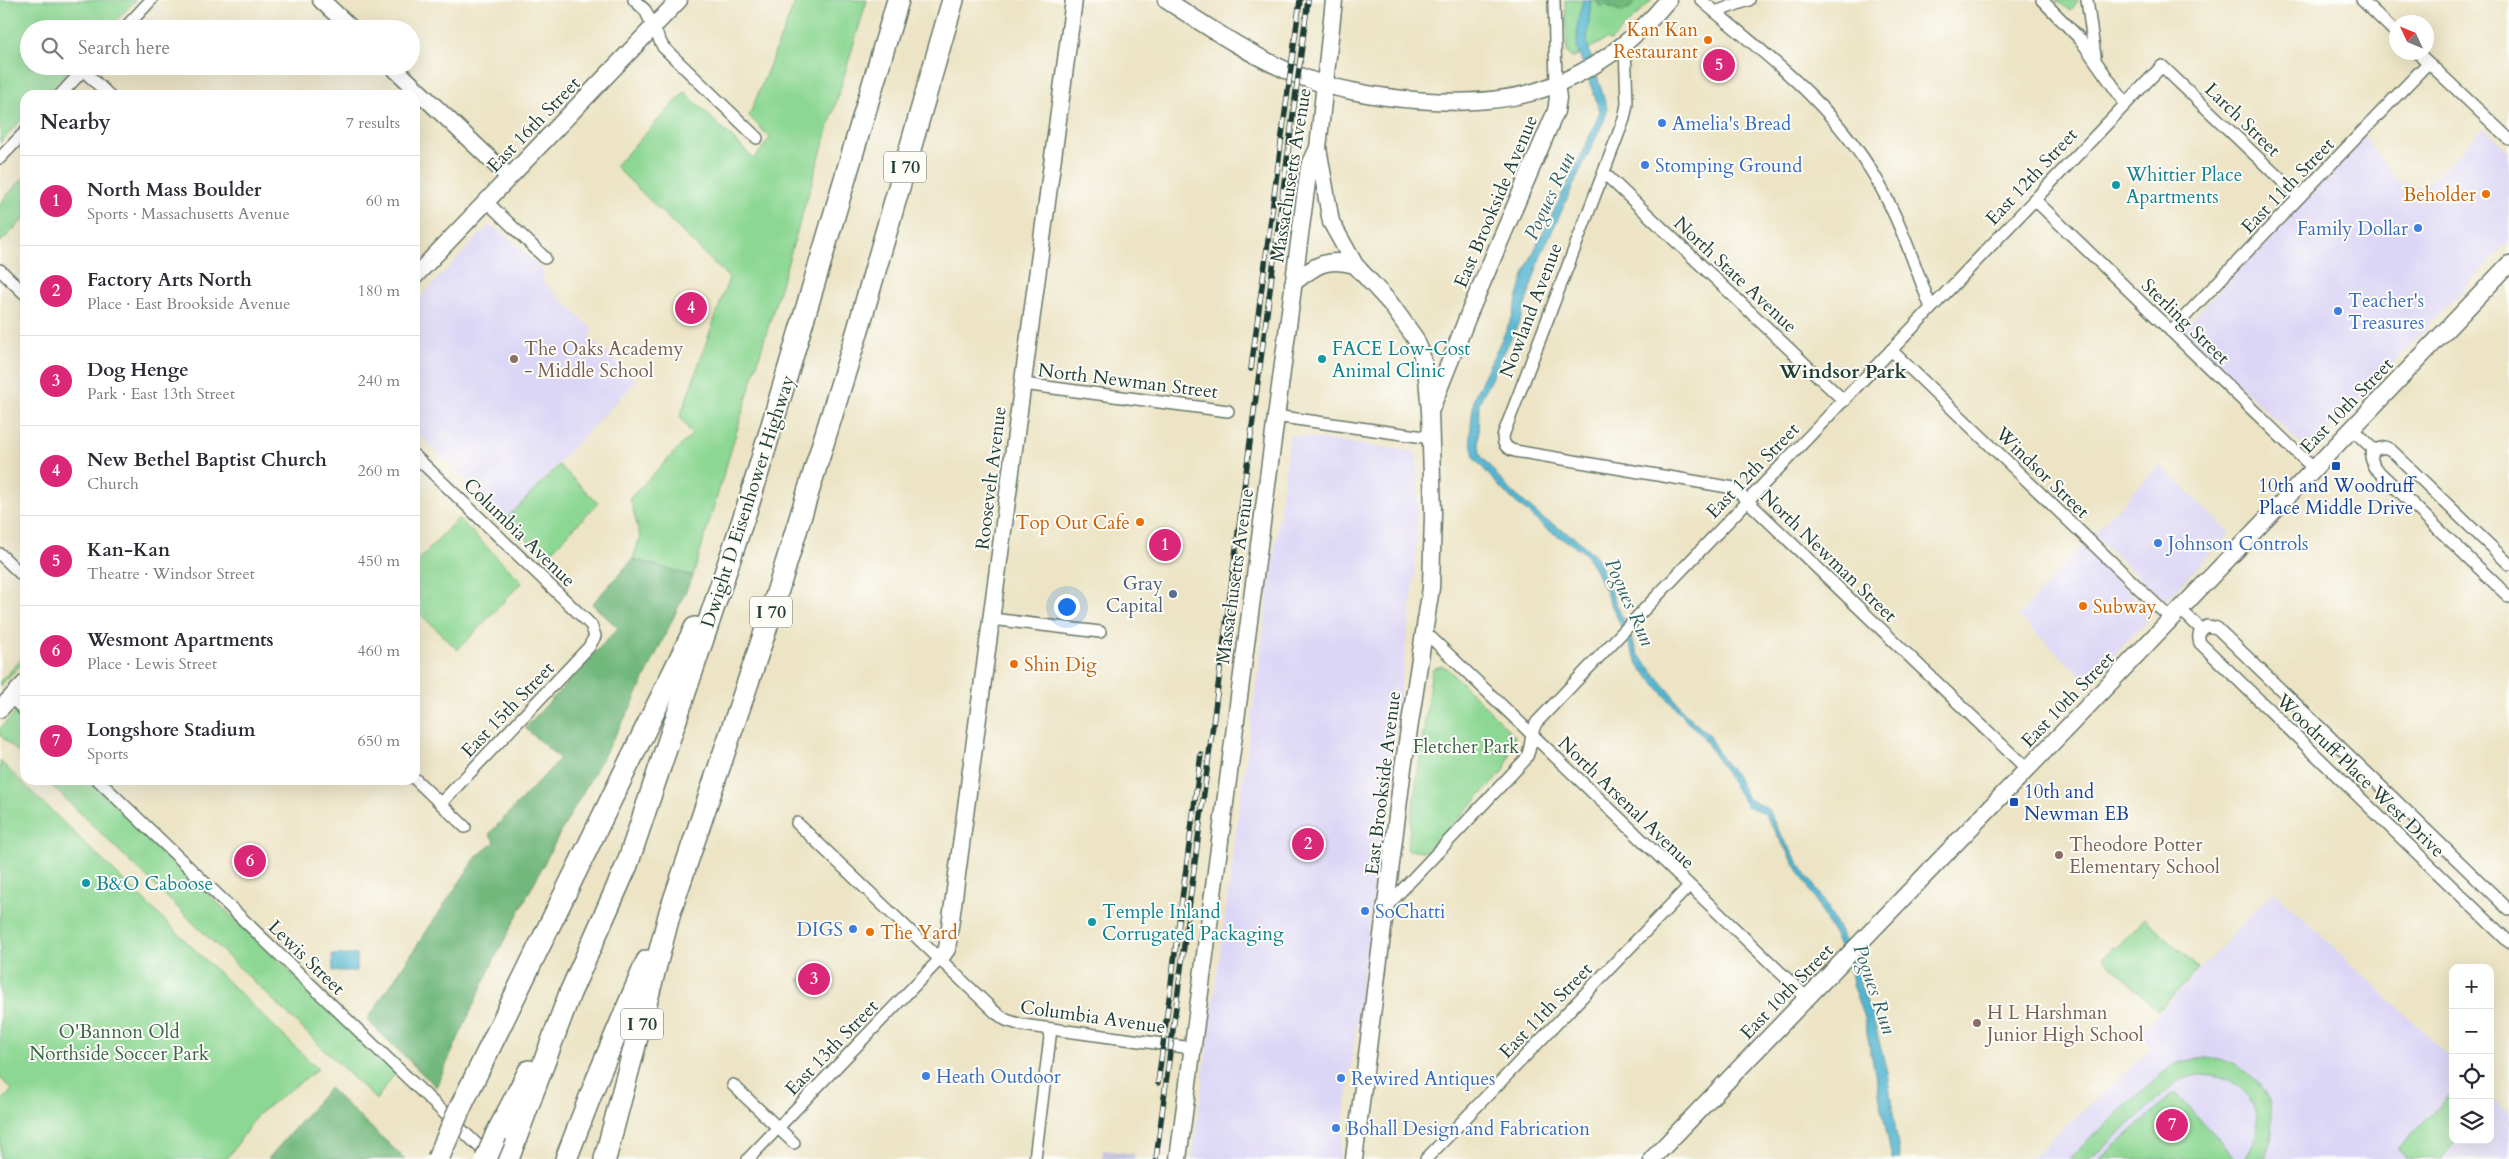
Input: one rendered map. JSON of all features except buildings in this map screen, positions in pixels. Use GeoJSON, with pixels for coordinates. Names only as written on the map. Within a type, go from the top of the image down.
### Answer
{"type":"FeatureCollection","features":[{"type":"Feature","properties":{"kind":"highway","name":"Dwight D Eisenhower Highway"},"geometry":{"type":"LineString","coordinates":[[486,1159],[505,1147],[626,865],[750,499],[898,0]]}},
{"type":"Feature","properties":{"kind":"highway","name":"I 70"},"geometry":{"type":"LineString","coordinates":[[605,1159],[677,889],[765,632],[857,334],[953,0]]}},
{"type":"Feature","properties":{"kind":"highway"},"geometry":{"type":"LineString","coordinates":[[438,1159],[461,1106],[695,627],[750,499]]}},
{"type":"Feature","properties":{"kind":"highway"},"geometry":{"type":"LineString","coordinates":[[566,1159],[597,1078],[677,889]]}},
{"type":"Feature","properties":{"kind":"street"},"geometry":{"type":"LineString","coordinates":[[132,20],[151,0]]}},
{"type":"Feature","properties":{"kind":"street"},"geometry":{"type":"LineString","coordinates":[[321,0],[342,20]]}},
{"type":"Feature","properties":{"kind":"street"},"geometry":{"type":"LineString","coordinates":[[634,0],[645,10],[652,28],[663,47],[757,138]]}},
{"type":"Feature","properties":{"kind":"street","name":"East 16th Street"},"geometry":{"type":"LineString","coordinates":[[420,271],[679,0]]}},
{"type":"Feature","properties":{"kind":"street","name":"Roosevelt Avenue"},"geometry":{"type":"LineString","coordinates":[[940,959],[947,949],[948,942],[1074,0]]}},
{"type":"Feature","properties":{"kind":"street"},"geometry":{"type":"LineString","coordinates":[[1166,0],[1268,62],[1298,75],[1325,84],[1387,97],[1447,101],[1524,95],[1556,84],[1612,55],[1625,45],[1668,0]]}},
{"type":"Feature","properties":{"kind":"street","name":"Massachusetts Avenue"},"geometry":{"type":"LineString","coordinates":[[1178,1159],[1309,167],[1318,148],[1334,0]]}},
{"type":"Feature","properties":{"kind":"street","name":"East Brookside Avenue"},"geometry":{"type":"LineString","coordinates":[[1430,411],[1470,311],[1556,111],[1558,98],[1554,0]]}},
{"type":"Feature","properties":{"kind":"street"},"geometry":{"type":"LineString","coordinates":[[1701,0],[1799,82],[1851,140],[1883,192],[1931,308]]}},
{"type":"Feature","properties":{"kind":"street"},"geometry":{"type":"LineString","coordinates":[[1715,12],[1749,0]]}},
{"type":"Feature","properties":{"kind":"street"},"geometry":{"type":"LineString","coordinates":[[2042,0],[2076,34],[2095,58],[2125,103]]}},
{"type":"Feature","properties":{"kind":"street"},"geometry":{"type":"LineString","coordinates":[[2087,0],[2095,58]]}},
{"type":"Feature","properties":{"kind":"street"},"geometry":{"type":"LineString","coordinates":[[2362,0],[2389,26]]}},
{"type":"Feature","properties":{"kind":"street","name":"Nowland Avenue"},"geometry":{"type":"LineString","coordinates":[[1504,444],[1504,432],[1604,173],[1625,113],[1625,45]]}},
{"type":"Feature","properties":{"kind":"street"},"geometry":{"type":"LineString","coordinates":[[2425,60],[2509,139]]}},
{"type":"Feature","properties":{"kind":"street","name":"East 11th Street"},"geometry":{"type":"LineString","coordinates":[[2171,331],[2428,63]]}},
{"type":"Feature","properties":{"kind":"street","name":"East 12th Street"},"geometry":{"type":"LineString","coordinates":[[1386,907],[1526,760],[1530,751],[1532,736],[1538,722],[1747,500],[1844,401],[2162,66]]}},
{"type":"Feature","properties":{"kind":"street","name":"Larch Street"},"geometry":{"type":"LineString","coordinates":[[2162,66],[2299,197]]}},
{"type":"Feature","properties":{"kind":"street"},"geometry":{"type":"LineString","coordinates":[[65,90],[79,75]]}},
{"type":"Feature","properties":{"kind":"street"},"geometry":{"type":"LineString","coordinates":[[91,75],[105,90]]}},
{"type":"Feature","properties":{"kind":"street"},"geometry":{"type":"LineString","coordinates":[[401,75],[417,90]]}},
{"type":"Feature","properties":{"kind":"street"},"geometry":{"type":"LineString","coordinates":[[420,93],[509,177]]}},
{"type":"Feature","properties":{"kind":"street"},"geometry":{"type":"LineString","coordinates":[[0,158],[20,137]]}},
{"type":"Feature","properties":{"kind":"street","name":"East Brookside Avenue"},"geometry":{"type":"LineString","coordinates":[[1318,148],[1331,222],[1355,265],[1390,303],[1415,338],[1421,352],[1427,378],[1431,438],[1431,588],[1423,630],[1354,1159]]}},
{"type":"Feature","properties":{"kind":"street","name":"North State Avenue"},"geometry":{"type":"LineString","coordinates":[[1604,173],[1844,401]]}},
{"type":"Feature","properties":{"kind":"street","name":"Sterling Street"},"geometry":{"type":"LineString","coordinates":[[2034,199],[2313,468]]}},
{"type":"Feature","properties":{"kind":"street"},"geometry":{"type":"LineString","coordinates":[[486,201],[545,258]]}},
{"type":"Feature","properties":{"kind":"street"},"geometry":{"type":"LineString","coordinates":[[1293,283],[1311,268],[1324,263],[1343,262],[1355,265]]}},
{"type":"Feature","properties":{"kind":"street","name":"East 10th Street"},"geometry":{"type":"LineString","coordinates":[[1652,1159],[2509,264]]}},
{"type":"Feature","properties":{"kind":"street"},"geometry":{"type":"LineString","coordinates":[[0,270],[20,289]]}},
{"type":"Feature","properties":{"kind":"street","name":"Windsor Street"},"geometry":{"type":"LineString","coordinates":[[1891,350],[2175,614]]}},
{"type":"Feature","properties":{"kind":"street","name":"North Newman Street"},"geometry":{"type":"LineString","coordinates":[[1023,384],[1228,411]]}},
{"type":"Feature","properties":{"kind":"street"},"geometry":{"type":"LineString","coordinates":[[1275,416],[1431,438]]}},
{"type":"Feature","properties":{"kind":"street"},"geometry":{"type":"LineString","coordinates":[[2351,428],[2374,450]]}},
{"type":"Feature","properties":{"kind":"street","name":"North Newman Street"},"geometry":{"type":"LineString","coordinates":[[1504,444],[1509,449],[1515,451],[1734,488],[2027,769]]}},
{"type":"Feature","properties":{"kind":"street"},"geometry":{"type":"LineString","coordinates":[[2374,450],[2385,447],[2391,450],[2509,564]]}},
{"type":"Feature","properties":{"kind":"street"},"geometry":{"type":"LineString","coordinates":[[2374,450],[2371,457],[2374,467],[2509,597]]}},
{"type":"Feature","properties":{"kind":"street","name":"Columbia Avenue"},"geometry":{"type":"LineString","coordinates":[[420,461],[591,625],[595,636]]}},
{"type":"Feature","properties":{"kind":"street"},"geometry":{"type":"LineString","coordinates":[[0,554],[20,573]]}},
{"type":"Feature","properties":{"kind":"street","name":"Woodruff Place West Drive"},"geometry":{"type":"LineString","coordinates":[[2175,614],[2202,630]]}},
{"type":"Feature","properties":{"kind":"street"},"geometry":{"type":"LineString","coordinates":[[992,619],[1100,632]]}},
{"type":"Feature","properties":{"kind":"street","name":"Woodruff Place West Drive"},"geometry":{"type":"LineString","coordinates":[[2509,910],[2217,628],[2207,626],[2202,630],[2199,637],[2200,643],[2509,942]]}},
{"type":"Feature","properties":{"kind":"street","name":"North Arsenal Avenue"},"geometry":{"type":"LineString","coordinates":[[1423,630],[1807,998]]}},
{"type":"Feature","properties":{"kind":"street","name":"East 15th Street"},"geometry":{"type":"LineString","coordinates":[[441,803],[589,648],[595,636]]}},
{"type":"Feature","properties":{"kind":"street"},"geometry":{"type":"LineString","coordinates":[[20,688],[6,703],[20,708]]}},
{"type":"Feature","properties":{"kind":"street"},"geometry":{"type":"LineString","coordinates":[[420,784],[465,827]]}},
{"type":"Feature","properties":{"kind":"street","name":"Lewis Street"},"geometry":{"type":"LineString","coordinates":[[103,785],[492,1159]]}},
{"type":"Feature","properties":{"kind":"street","name":"Columbia Avenue"},"geometry":{"type":"LineString","coordinates":[[797,823],[1001,1017],[1022,1025],[1192,1048]]}},
{"type":"Feature","properties":{"kind":"street","name":"East 11th Street"},"geometry":{"type":"LineString","coordinates":[[1426,1159],[1690,886]]}},
{"type":"Feature","properties":{"kind":"street","name":"East 13th Street"},"geometry":{"type":"LineString","coordinates":[[748,1159],[940,959]]}},
{"type":"Feature","properties":{"kind":"street"},"geometry":{"type":"LineString","coordinates":[[1035,1159],[1051,1029]]}},
{"type":"Feature","properties":{"kind":"street"},"geometry":{"type":"LineString","coordinates":[[733,1084],[794,1144]]}},
{"type":"Feature","properties":{"kind":"shaded area"},"geometry":{"type":"Polygon","coordinates":[[[2484,128],[2509,152],[2509,241],[2309,452],[2182,330],[2364,136],[2399,182],[2416,188],[2435,178],[2484,128]]]}},
{"type":"Feature","properties":{"kind":"shaded area","name":"The Oaks Academy - Middle School"},"geometry":{"type":"Polygon","coordinates":[[[492,226],[510,239],[545,273],[541,280],[594,331],[589,337],[636,381],[506,519],[420,436],[420,298],[487,227],[492,226]]]}},
{"type":"Feature","properties":{"kind":"shaded area"},"geometry":{"type":"Polygon","coordinates":[[[1290,435],[1416,452],[1418,481],[1415,576],[1339,1159],[1192,1159],[1290,435]]]}},
{"type":"Feature","properties":{"kind":"shaded area"},"geometry":{"type":"Polygon","coordinates":[[[2160,465],[2230,533],[2165,601],[2093,534],[2160,465]]]}},
{"type":"Feature","properties":{"kind":"shaded area"},"geometry":{"type":"Polygon","coordinates":[[[2082,546],[2153,614],[2088,682],[2018,616],[2082,546]]]}},
{"type":"Feature","properties":{"kind":"shaded area"},"geometry":{"type":"Polygon","coordinates":[[[2274,891],[2449,1056],[2449,1144],[2494,1144],[2494,1100],[2509,1113],[2509,1159],[2023,1159],[2032,1157],[2152,1048],[2139,1034],[2274,891]]]}},
{"type":"Feature","properties":{"kind":"shaded area"},"geometry":{"type":"Polygon","coordinates":[[[1103,1150],[1135,1154],[1134,1159],[1102,1159],[1103,1150]]]}},
{"type":"Feature","properties":{"kind":"green space"},"geometry":{"type":"Polygon","coordinates":[[[0,0],[136,0],[117,20],[20,20],[20,75],[64,75],[50,90],[20,90],[20,121],[0,143],[0,0]]]}},
{"type":"Feature","properties":{"kind":"green space"},"geometry":{"type":"Polygon","coordinates":[[[796,0],[867,0],[693,576],[633,559],[640,537],[630,498],[692,434],[680,417],[729,278],[615,166],[685,92],[754,159],[770,138],[749,116],[796,0]]]}},
{"type":"Feature","properties":{"kind":"green space"},"geometry":{"type":"Polygon","coordinates":[[[1565,0],[1652,0],[1610,42],[1607,39],[1572,58],[1567,54],[1565,0]]]}},
{"type":"Feature","properties":{"kind":"green space"},"geometry":{"type":"Polygon","coordinates":[[[1595,0],[1633,0],[1634,5],[1623,12],[1606,5],[1601,7],[1595,0]]]}},
{"type":"Feature","properties":{"kind":"green space"},"geometry":{"type":"Polygon","coordinates":[[[2055,0],[2077,0],[2076,5],[2070,10],[2055,0]]]}},
{"type":"Feature","properties":{"kind":"green space"},"geometry":{"type":"Polygon","coordinates":[[[20,181],[20,223],[0,243],[0,203],[20,181]]]}},
{"type":"Feature","properties":{"kind":"green space"},"geometry":{"type":"Polygon","coordinates":[[[559,465],[598,503],[546,557],[506,519],[559,465]]]}},
{"type":"Feature","properties":{"kind":"green space"},"geometry":{"type":"Polygon","coordinates":[[[458,518],[522,582],[458,650],[420,614],[420,559],[458,518]]]}},
{"type":"Feature","properties":{"kind":"green space"},"geometry":{"type":"Polygon","coordinates":[[[633,559],[693,576],[631,707],[560,833],[495,958],[436,1087],[367,1020],[477,856],[495,842],[489,834],[560,759],[525,728],[618,628],[592,604],[633,559]]]}},
{"type":"Feature","properties":{"kind":"green space"},"geometry":{"type":"Polygon","coordinates":[[[20,661],[20,665],[0,686],[0,681],[20,661]]]}},
{"type":"Feature","properties":{"kind":"green space","name":"Fletcher Park"},"geometry":{"type":"Polygon","coordinates":[[[1442,666],[1447,668],[1515,736],[1504,771],[1427,851],[1407,850],[1432,669],[1442,666]]]}},
{"type":"Feature","properties":{"kind":"green space"},"geometry":{"type":"Polygon","coordinates":[[[16,712],[20,716],[20,754],[0,735],[0,728],[16,712]]]}},
{"type":"Feature","properties":{"kind":"green space","name":"O'Bannon Old Northside Soccer Park"},"geometry":{"type":"Polygon","coordinates":[[[0,761],[20,780],[20,785],[25,785],[318,1069],[258,1114],[227,1159],[0,1159],[0,1103],[12,1090],[0,1078],[0,761]]]}},
{"type":"Feature","properties":{"kind":"green space"},"geometry":{"type":"Polygon","coordinates":[[[51,785],[93,785],[396,1072],[376,1100],[51,785]]]}},
{"type":"Feature","properties":{"kind":"green space"},"geometry":{"type":"Polygon","coordinates":[[[2145,918],[2199,969],[2158,1011],[2103,957],[2114,946],[2116,948],[2145,918]]]}},
{"type":"Feature","properties":{"kind":"green space"},"geometry":{"type":"Polygon","coordinates":[[[814,962],[831,978],[814,995],[798,980],[814,962]]]}},
{"type":"Feature","properties":{"kind":"green space"},"geometry":{"type":"Polygon","coordinates":[[[2199,1058],[2219,1060],[2237,1066],[2251,1076],[2262,1089],[2269,1104],[2272,1121],[2271,1140],[2264,1159],[2244,1159],[2254,1141],[2257,1123],[2253,1106],[2244,1092],[2231,1081],[2215,1075],[2197,1075],[2177,1082],[2091,1159],[2068,1159],[2160,1075],[2178,1063],[2199,1058]]]}},
{"type":"Feature","properties":{"kind":"green space"},"geometry":{"type":"Polygon","coordinates":[[[329,1088],[405,1159],[268,1159],[329,1088]]]}},
{"type":"Feature","properties":{"kind":"green space"},"geometry":{"type":"Polygon","coordinates":[[[2175,1092],[2236,1159],[2100,1159],[2175,1092]]]}},
{"type":"Feature","properties":{"kind":"green space"},"geometry":{"type":"Polygon","coordinates":[[[2449,1095],[2449,1144],[2454,1144],[2440,1159],[2406,1159],[2397,1150],[2449,1095]]]}},
{"type":"Feature","properties":{"kind":"water"},"geometry":{"type":"Polygon","coordinates":[[[1583,0],[1591,0],[1587,43],[1607,108],[1605,118],[1541,255],[1521,318],[1479,403],[1478,443],[1481,456],[1507,487],[1542,518],[1574,537],[1595,555],[1638,654],[1671,693],[1685,714],[1707,733],[1723,760],[1737,777],[1748,799],[1767,808],[1782,837],[1826,904],[1858,969],[1860,984],[1873,1018],[1887,1072],[1900,1159],[1892,1159],[1864,1018],[1852,985],[1853,981],[1836,939],[1814,897],[1764,813],[1747,806],[1703,737],[1639,666],[1594,567],[1584,552],[1545,528],[1503,491],[1474,458],[1470,436],[1474,397],[1512,318],[1524,275],[1533,253],[1585,148],[1600,111],[1577,48],[1578,20],[1583,0]]]}},
{"type":"Feature","properties":{"kind":"water"},"geometry":{"type":"Polygon","coordinates":[[[332,955],[357,955],[357,971],[333,971],[332,955]]]}},
{"type":"Feature","properties":{"kind":"railway"},"geometry":{"type":"LineString","coordinates":[[1251,369],[1300,0]]}},
{"type":"Feature","properties":{"kind":"railway"},"geometry":{"type":"LineString","coordinates":[[1156,1159],[1308,0]]}},
{"type":"Feature","properties":{"kind":"railway"},"geometry":{"type":"LineString","coordinates":[[1158,1083],[1201,754]]}},
{"type":"Feature","properties":{"kind":"place","name":"Kan Kan Restaurant"},"geometry":{"type":"Point","coordinates":[1708,40]}},
{"type":"Feature","properties":{"kind":"place","name":"Kan-Kan"},"geometry":{"type":"Point","coordinates":[1719,65]}},
{"type":"Feature","properties":{"kind":"place","name":"Amelia's Bread"},"geometry":{"type":"Point","coordinates":[1662,123]}},
{"type":"Feature","properties":{"kind":"place","name":"Stomping Ground"},"geometry":{"type":"Point","coordinates":[1645,165]}},
{"type":"Feature","properties":{"kind":"place","name":"Whittier Place Apartments"},"geometry":{"type":"Point","coordinates":[2116,185]}},
{"type":"Feature","properties":{"kind":"place","name":"Beholder"},"geometry":{"type":"Point","coordinates":[2486,194]}},
{"type":"Feature","properties":{"kind":"place","name":"Family Dollar"},"geometry":{"type":"Point","coordinates":[2418,228]}},
{"type":"Feature","properties":{"kind":"place","name":"New Bethel Baptist Church"},"geometry":{"type":"Point","coordinates":[691,308]}},
{"type":"Feature","properties":{"kind":"place","name":"Teacher's Treasures"},"geometry":{"type":"Point","coordinates":[2338,311]}},
{"type":"Feature","properties":{"kind":"place","name":"The Oaks Academy - Middle School"},"geometry":{"type":"Point","coordinates":[514,359]}},
{"type":"Feature","properties":{"kind":"place","name":"FACE Low-Cost Animal Clinic"},"geometry":{"type":"Point","coordinates":[1322,359]}},
{"type":"Feature","properties":{"kind":"place","name":"10th and Woodruff Place Middle Drive"},"geometry":{"type":"Point","coordinates":[2336,466]}},
{"type":"Feature","properties":{"kind":"place","name":"Top Out Cafe"},"geometry":{"type":"Point","coordinates":[1140,522]}},
{"type":"Feature","properties":{"kind":"place","name":"Johnson Controls"},"geometry":{"type":"Point","coordinates":[2158,543]}},
{"type":"Feature","properties":{"kind":"place","name":"North Mass Boulder"},"geometry":{"type":"Point","coordinates":[1165,545]}},
{"type":"Feature","properties":{"kind":"place","name":"Gray Capital"},"geometry":{"type":"Point","coordinates":[1173,594]}},
{"type":"Feature","properties":{"kind":"place","name":"Subway"},"geometry":{"type":"Point","coordinates":[2083,606]}},
{"type":"Feature","properties":{"kind":"place","name":"Shin Dig"},"geometry":{"type":"Point","coordinates":[1014,664]}},
{"type":"Feature","properties":{"kind":"place","name":"10th and Newman EB"},"geometry":{"type":"Point","coordinates":[2014,802]}},
{"type":"Feature","properties":{"kind":"place","name":"Factory Arts North"},"geometry":{"type":"Point","coordinates":[1308,844]}},
{"type":"Feature","properties":{"kind":"place","name":"Theodore Potter Elementary School"},"geometry":{"type":"Point","coordinates":[2059,855]}},
{"type":"Feature","properties":{"kind":"place","name":"Wesmont Apartments"},"geometry":{"type":"Point","coordinates":[250,861]}},
{"type":"Feature","properties":{"kind":"place","name":"B&O Caboose"},"geometry":{"type":"Point","coordinates":[86,883]}},
{"type":"Feature","properties":{"kind":"place","name":"SoChatti"},"geometry":{"type":"Point","coordinates":[1365,911]}},
{"type":"Feature","properties":{"kind":"place","name":"Temple Inland Corrugated Packaging"},"geometry":{"type":"Point","coordinates":[1092,922]}},
{"type":"Feature","properties":{"kind":"place","name":"DIGS"},"geometry":{"type":"Point","coordinates":[853,929]}},
{"type":"Feature","properties":{"kind":"place","name":"The Yard"},"geometry":{"type":"Point","coordinates":[870,932]}},
{"type":"Feature","properties":{"kind":"place","name":"Dog Henge"},"geometry":{"type":"Point","coordinates":[814,979]}},
{"type":"Feature","properties":{"kind":"place","name":"H L Harshman Junior High School"},"geometry":{"type":"Point","coordinates":[1977,1023]}},
{"type":"Feature","properties":{"kind":"place","name":"Heath Outdoor"},"geometry":{"type":"Point","coordinates":[926,1076]}},
{"type":"Feature","properties":{"kind":"place","name":"Rewired Antiques"},"geometry":{"type":"Point","coordinates":[1341,1078]}},
{"type":"Feature","properties":{"kind":"place","name":"Longshore Stadium"},"geometry":{"type":"Point","coordinates":[2172,1125]}},
{"type":"Feature","properties":{"kind":"place","name":"Bohall Design and Fabrication"},"geometry":{"type":"Point","coordinates":[1336,1128]}},
{"type":"Feature","properties":{"kind":"district","name":"Windsor Park"},"geometry":{"type":"Point","coordinates":[1843,371]}},
{"type":"Feature","properties":{"kind":"water label","name":"Pogues Run"},"geometry":{"type":"Point","coordinates":[1549,196]}},
{"type":"Feature","properties":{"kind":"water label","name":"Pogues Run"},"geometry":{"type":"Point","coordinates":[1630,602]}},
{"type":"Feature","properties":{"kind":"water label","name":"Pogues Run"},"geometry":{"type":"Point","coordinates":[1875,989]}}]}
